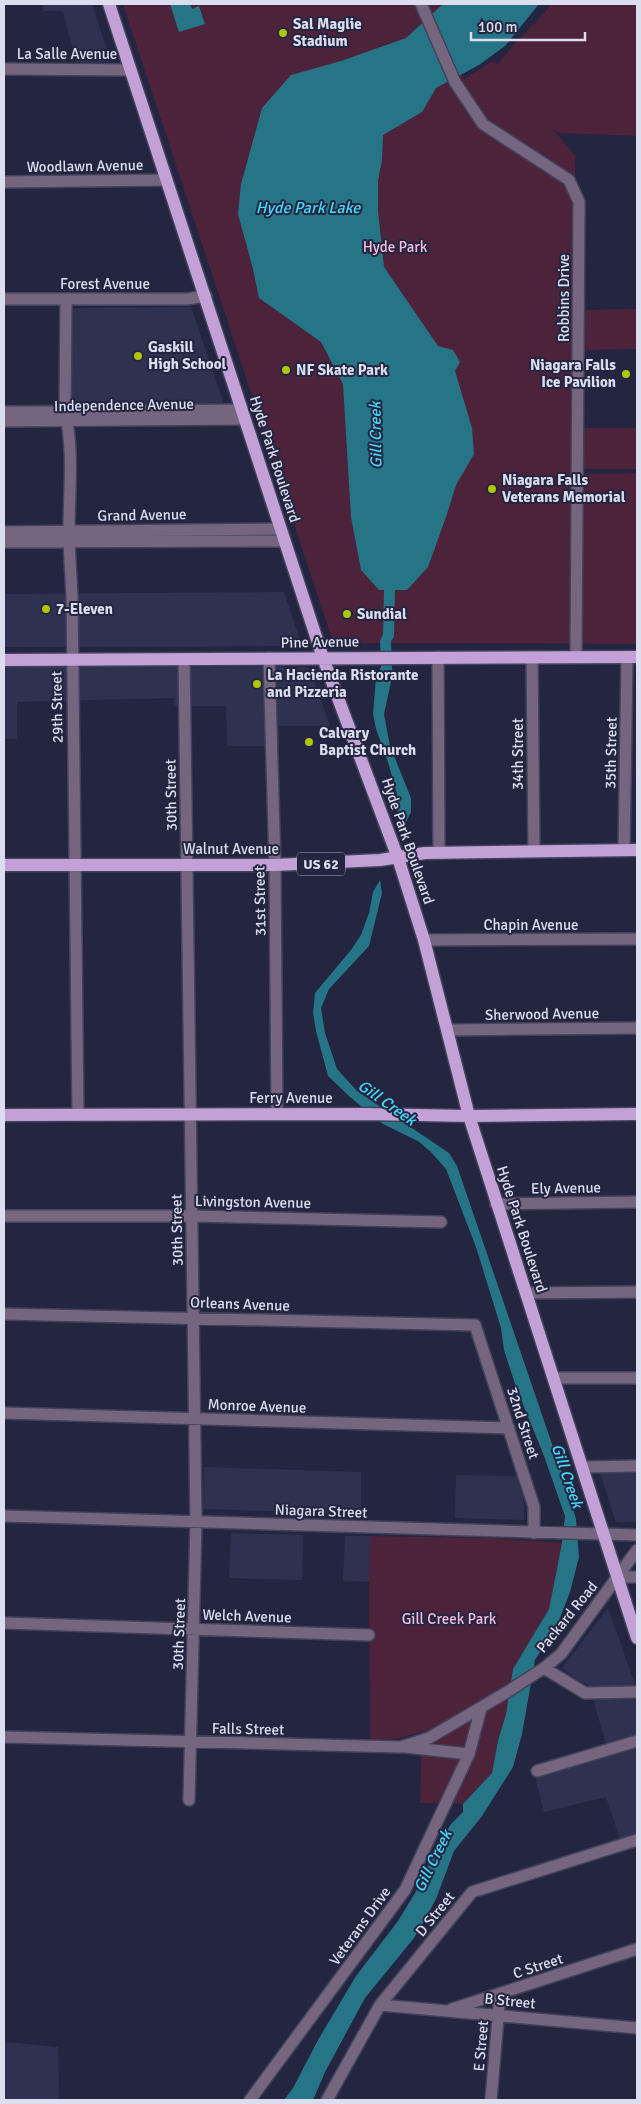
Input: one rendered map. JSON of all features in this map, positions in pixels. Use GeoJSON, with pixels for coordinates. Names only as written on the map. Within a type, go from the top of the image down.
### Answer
{"type":"FeatureCollection","features":[{"type":"Feature","properties":{"kind":"main road","name":"Hyde Park Boulevard"},"geometry":{"type":"LineString","coordinates":[[109,4],[323,658],[398,858],[424,940],[469,1116],[637,1638]]}},
{"type":"Feature","properties":{"kind":"main road","name":"Pine Avenue"},"geometry":{"type":"LineString","coordinates":[[4,660],[632,657]]}},
{"type":"Feature","properties":{"kind":"main road","name":"Walnut Avenue"},"geometry":{"type":"LineString","coordinates":[[4,864],[275,865],[398,858],[439,853],[631,850]]}},
{"type":"Feature","properties":{"kind":"main road","name":"Ferry Avenue"},"geometry":{"type":"LineString","coordinates":[[4,1115],[366,1114],[469,1116],[637,1114]]}},
{"type":"Feature","properties":{"kind":"street","name":"Robbins Drive"},"geometry":{"type":"LineString","coordinates":[[421,4],[454,80],[483,124],[569,180],[580,202],[576,657]]}},
{"type":"Feature","properties":{"kind":"street","name":"La Salle Avenue"},"geometry":{"type":"LineString","coordinates":[[4,69],[131,70]]}},
{"type":"Feature","properties":{"kind":"street","name":"Woodlawn Avenue"},"geometry":{"type":"LineString","coordinates":[[4,182],[167,180]]}},
{"type":"Feature","properties":{"kind":"street","name":"Forest Avenue"},"geometry":{"type":"LineString","coordinates":[[4,299],[187,299],[206,296]]}},
{"type":"Feature","properties":{"kind":"street","name":"29th Street"},"geometry":{"type":"LineString","coordinates":[[66,299],[66,416],[70,477],[69,536],[72,596],[78,1115]]}},
{"type":"Feature","properties":{"kind":"street","name":"Independence Avenue"},"geometry":{"type":"LineString","coordinates":[[4,412],[66,416]]}},
{"type":"Feature","properties":{"kind":"street","name":"Independence Avenue"},"geometry":{"type":"LineString","coordinates":[[4,421],[66,416],[243,414]]}},
{"type":"Feature","properties":{"kind":"street"},"geometry":{"type":"LineString","coordinates":[[4,532],[69,536],[282,535]]}},
{"type":"Feature","properties":{"kind":"street"},"geometry":{"type":"LineString","coordinates":[[4,542],[69,536]]}},
{"type":"Feature","properties":{"kind":"street"},"geometry":{"type":"LineString","coordinates":[[438,657],[439,853]]}},
{"type":"Feature","properties":{"kind":"street","name":"34th Street"},"geometry":{"type":"LineString","coordinates":[[532,657],[534,851]]}},
{"type":"Feature","properties":{"kind":"street","name":"35th Street"},"geometry":{"type":"LineString","coordinates":[[631,850],[632,657]]}},
{"type":"Feature","properties":{"kind":"street","name":"31st Street"},"geometry":{"type":"LineString","coordinates":[[269,658],[275,865],[277,1114]]}},
{"type":"Feature","properties":{"kind":"street","name":"30th Street"},"geometry":{"type":"LineString","coordinates":[[184,659],[196,1419],[195,1629],[189,1800]]}},
{"type":"Feature","properties":{"kind":"street","name":"Chapin Avenue"},"geometry":{"type":"LineString","coordinates":[[424,940],[637,939]]}},
{"type":"Feature","properties":{"kind":"street","name":"Sherwood Avenue"},"geometry":{"type":"LineString","coordinates":[[448,1030],[637,1028]]}},
{"type":"Feature","properties":{"kind":"street","name":"Ely Avenue"},"geometry":{"type":"LineString","coordinates":[[496,1204],[637,1202]]}},
{"type":"Feature","properties":{"kind":"street","name":"Livingston Avenue"},"geometry":{"type":"LineString","coordinates":[[4,1216],[192,1216],[441,1222]]}},
{"type":"Feature","properties":{"kind":"street"},"geometry":{"type":"LineString","coordinates":[[526,1293],[637,1292]]}},
{"type":"Feature","properties":{"kind":"street","name":"Orleans Avenue"},"geometry":{"type":"LineString","coordinates":[[4,1314],[475,1325]]}},
{"type":"Feature","properties":{"kind":"street","name":"32nd Street"},"geometry":{"type":"LineString","coordinates":[[475,1325],[534,1507],[534,1532]]}},
{"type":"Feature","properties":{"kind":"street"},"geometry":{"type":"LineString","coordinates":[[553,1378],[637,1378]]}},
{"type":"Feature","properties":{"kind":"street","name":"Monroe Avenue"},"geometry":{"type":"LineString","coordinates":[[4,1413],[509,1428]]}},
{"type":"Feature","properties":{"kind":"street"},"geometry":{"type":"LineString","coordinates":[[582,1467],[637,1466]]}},
{"type":"Feature","properties":{"kind":"street","name":"Niagara Street"},"geometry":{"type":"LineString","coordinates":[[4,1516],[637,1535]]}},
{"type":"Feature","properties":{"kind":"street","name":"Packard Road"},"geometry":{"type":"LineString","coordinates":[[481,1708],[533,1676],[560,1654],[637,1550]]}},
{"type":"Feature","properties":{"kind":"street"},"geometry":{"type":"LineString","coordinates":[[618,1577],[637,1577]]}},
{"type":"Feature","properties":{"kind":"street","name":"Welch Avenue"},"geometry":{"type":"LineString","coordinates":[[4,1623],[369,1635]]}},
{"type":"Feature","properties":{"kind":"street"},"geometry":{"type":"LineString","coordinates":[[544,1668],[585,1693],[637,1692]]}},
{"type":"Feature","properties":{"kind":"street"},"geometry":{"type":"LineString","coordinates":[[401,1747],[469,1754],[481,1708]]}},
{"type":"Feature","properties":{"kind":"street","name":"Falls Street"},"geometry":{"type":"LineString","coordinates":[[4,1737],[401,1747],[429,1738],[481,1708]]}},
{"type":"Feature","properties":{"kind":"street"},"geometry":{"type":"LineString","coordinates":[[537,1772],[637,1741]]}},
{"type":"Feature","properties":{"kind":"street","name":"Veterans Drive"},"geometry":{"type":"LineString","coordinates":[[250,2100],[405,1890],[469,1754]]}},
{"type":"Feature","properties":{"kind":"street","name":"D Street"},"geometry":{"type":"LineString","coordinates":[[327,2100],[380,2005],[472,1892],[637,1840]]}},
{"type":"Feature","properties":{"kind":"street","name":"C Street"},"geometry":{"type":"LineString","coordinates":[[448,2010],[637,1949]]}},
{"type":"Feature","properties":{"kind":"street","name":"E Street"},"geometry":{"type":"LineString","coordinates":[[491,2100],[500,1994]]}},
{"type":"Feature","properties":{"kind":"street","name":"B Street"},"geometry":{"type":"LineString","coordinates":[[380,2005],[637,2028]]}},
{"type":"Feature","properties":{"kind":"shaded area"},"geometry":{"type":"Polygon","coordinates":[[[43,4],[92,4],[111,62],[76,62],[63,11],[43,11],[43,4]]]}},
{"type":"Feature","properties":{"kind":"shaded area","name":"Gaskill High School"},"geometry":{"type":"Polygon","coordinates":[[[191,307],[224,404],[67,405],[67,308],[191,307]]]}},
{"type":"Feature","properties":{"kind":"shaded area"},"geometry":{"type":"Polygon","coordinates":[[[284,592],[301,643],[299,646],[4,647],[4,594],[284,592]]]}},
{"type":"Feature","properties":{"kind":"shaded area"},"geometry":{"type":"Polygon","coordinates":[[[4,667],[306,667],[310,669],[330,726],[279,726],[279,746],[227,746],[226,706],[175,706],[174,698],[17,702],[17,739],[4,739],[4,667]]]}},
{"type":"Feature","properties":{"kind":"shaded area"},"geometry":{"type":"Polygon","coordinates":[[[204,1467],[361,1472],[361,1514],[203,1509],[204,1467]]]}},
{"type":"Feature","properties":{"kind":"shaded area"},"geometry":{"type":"Polygon","coordinates":[[[600,1473],[637,1473],[637,1522],[616,1522],[600,1473]]]}},
{"type":"Feature","properties":{"kind":"shaded area"},"geometry":{"type":"Polygon","coordinates":[[[456,1475],[517,1476],[524,1501],[524,1520],[455,1518],[456,1475]]]}},
{"type":"Feature","properties":{"kind":"shaded area"},"geometry":{"type":"Polygon","coordinates":[[[231,1533],[303,1535],[302,1580],[229,1578],[231,1533]]]}},
{"type":"Feature","properties":{"kind":"shaded area"},"geometry":{"type":"Polygon","coordinates":[[[345,1536],[370,1536],[369,1582],[343,1581],[345,1536]]]}},
{"type":"Feature","properties":{"kind":"shaded area"},"geometry":{"type":"Polygon","coordinates":[[[608,1608],[637,1690],[637,1847],[624,1851],[606,1797],[544,1812],[533,1768],[606,1744],[589,1685],[578,1680],[562,1668],[608,1608]]]}},
{"type":"Feature","properties":{"kind":"shaded area"},"geometry":{"type":"Polygon","coordinates":[[[4,2042],[58,2047],[59,2100],[4,2100],[4,2042]]]}},
{"type":"Feature","properties":{"kind":"green space","name":"Hyde Park"},"geometry":{"type":"Polygon","coordinates":[[[123,4],[449,4],[437,21],[464,79],[494,60],[497,65],[548,9],[549,4],[637,4],[637,136],[559,133],[551,127],[575,155],[575,474],[637,473],[637,644],[337,643],[332,639],[123,4]]]}},
{"type":"Feature","properties":{"kind":"green space"},"geometry":{"type":"Polygon","coordinates":[[[637,309],[637,349],[585,350],[585,310],[637,309]]]}},
{"type":"Feature","properties":{"kind":"green space"},"geometry":{"type":"Polygon","coordinates":[[[584,428],[637,428],[637,469],[584,469],[584,428]]]}},
{"type":"Feature","properties":{"kind":"green space","name":"Gill Creek Park"},"geometry":{"type":"Polygon","coordinates":[[[370,1536],[492,1538],[562,1543],[549,1609],[513,1669],[506,1714],[498,1741],[492,1773],[463,1804],[420,1803],[422,1732],[396,1739],[370,1739],[370,1536]]]}},
{"type":"Feature","properties":{"kind":"water"},"geometry":{"type":"Polygon","coordinates":[[[170,4],[190,4],[192,9],[199,6],[205,24],[179,32],[170,4]]]}},
{"type":"Feature","properties":{"kind":"water","name":"Hyde Park Lake"},"geometry":{"type":"Polygon","coordinates":[[[443,4],[539,4],[505,46],[479,65],[436,88],[422,112],[383,135],[382,160],[378,181],[378,211],[384,267],[438,346],[453,350],[460,362],[455,371],[472,428],[474,454],[456,485],[428,567],[407,590],[395,590],[394,637],[391,641],[393,673],[384,714],[390,746],[411,798],[411,812],[402,830],[398,816],[397,794],[373,714],[376,677],[381,667],[380,641],[383,634],[384,590],[379,590],[361,570],[351,517],[343,384],[321,342],[259,298],[238,214],[241,184],[262,108],[291,75],[341,61],[406,38],[443,4]]]}},
{"type":"Feature","properties":{"kind":"water","name":"Gill Creek"},"geometry":{"type":"Polygon","coordinates":[[[380,880],[382,893],[369,946],[329,989],[321,1008],[325,1033],[337,1069],[357,1091],[449,1153],[457,1166],[564,1479],[576,1519],[579,1557],[570,1592],[558,1623],[535,1660],[522,1734],[513,1767],[482,1816],[454,1851],[436,1899],[414,1938],[365,1998],[325,2072],[313,2100],[284,2100],[293,2088],[318,2040],[356,1976],[398,1921],[418,1888],[439,1843],[451,1824],[463,1812],[463,1804],[492,1773],[498,1741],[506,1714],[513,1669],[549,1609],[562,1543],[565,1516],[544,1456],[516,1387],[504,1350],[501,1328],[476,1247],[446,1169],[418,1141],[383,1124],[328,1076],[313,1013],[315,993],[361,935],[369,913],[373,892],[380,880]]]}},
{"type":"Feature","properties":{"kind":"place","name":"Sal Maglie Stadium"},"geometry":{"type":"Point","coordinates":[283,33]}},
{"type":"Feature","properties":{"kind":"place","name":"Gaskill High School"},"geometry":{"type":"Point","coordinates":[138,356]}},
{"type":"Feature","properties":{"kind":"place","name":"NF Skate Park"},"geometry":{"type":"Point","coordinates":[286,370]}},
{"type":"Feature","properties":{"kind":"place","name":"Niagara Falls Ice Pavilion"},"geometry":{"type":"Point","coordinates":[626,374]}},
{"type":"Feature","properties":{"kind":"place","name":"Niagara Falls Veterans Memorial"},"geometry":{"type":"Point","coordinates":[492,489]}},
{"type":"Feature","properties":{"kind":"place","name":"7-Eleven"},"geometry":{"type":"Point","coordinates":[46,609]}},
{"type":"Feature","properties":{"kind":"place","name":"Sundial"},"geometry":{"type":"Point","coordinates":[347,614]}},
{"type":"Feature","properties":{"kind":"place","name":"La Hacienda Ristorante and Pizzeria"},"geometry":{"type":"Point","coordinates":[257,684]}},
{"type":"Feature","properties":{"kind":"place","name":"Calvary Baptist Church"},"geometry":{"type":"Point","coordinates":[309,742]}}]}
